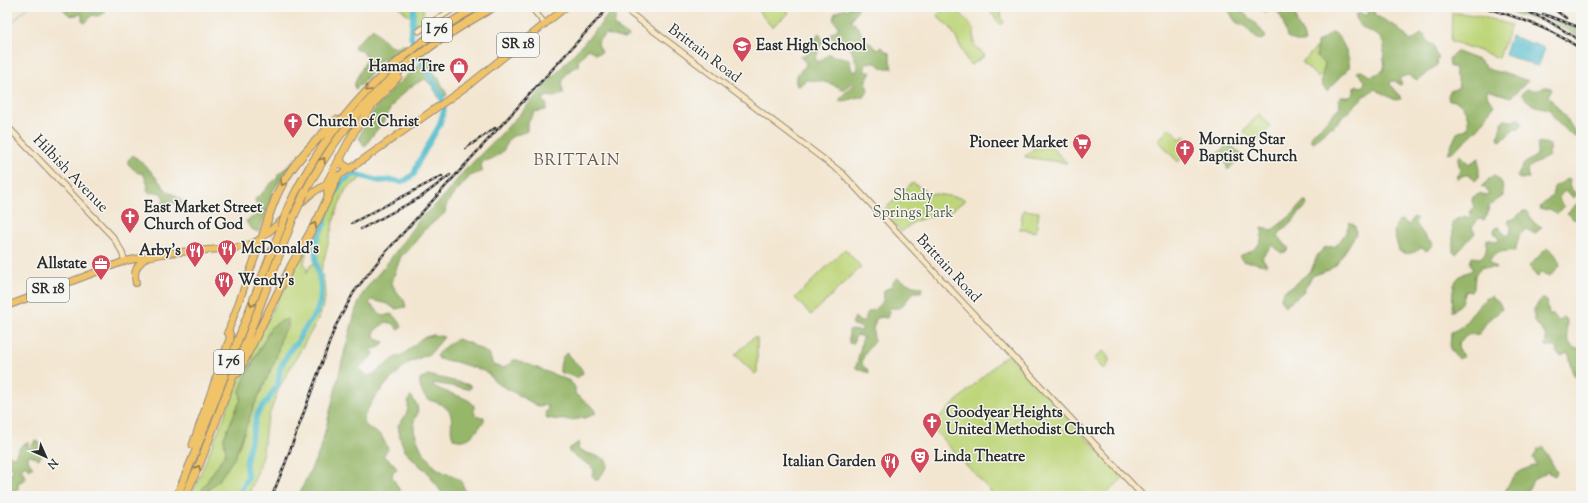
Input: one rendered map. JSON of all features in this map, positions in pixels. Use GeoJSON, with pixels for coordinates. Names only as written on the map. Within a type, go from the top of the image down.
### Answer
{"type":"FeatureCollection","features":[{"type":"Feature","properties":{"kind":"highway","name":"I 76"},"geometry":{"type":"LineString","coordinates":[[176,496],[184,479],[288,208],[319,151],[356,102],[401,58],[437,31],[477,7]]}},
{"type":"Feature","properties":{"kind":"highway","name":"I 76"},"geometry":{"type":"LineString","coordinates":[[185,496],[294,216],[319,166],[344,129],[375,94],[424,49],[460,26],[494,7]]}},
{"type":"Feature","properties":{"kind":"highway"},"geometry":{"type":"LineString","coordinates":[[327,197],[327,183],[355,130],[407,65]]}},
{"type":"Feature","properties":{"kind":"highway"},"geometry":{"type":"LineString","coordinates":[[262,238],[276,197],[286,176],[332,124],[356,102]]}},
{"type":"Feature","properties":{"kind":"highway"},"geometry":{"type":"LineString","coordinates":[[340,157],[342,164],[350,169]]}},
{"type":"Feature","properties":{"kind":"highway"},"geometry":{"type":"LineString","coordinates":[[215,422],[284,280],[318,219],[338,176]]}},
{"type":"Feature","properties":{"kind":"highway"},"geometry":{"type":"LineString","coordinates":[[184,479],[194,442],[230,339],[230,334],[228,332]]}},
{"type":"Feature","properties":{"kind":"main road"},"geometry":{"type":"LineString","coordinates":[[419,31],[456,7]]}},
{"type":"Feature","properties":{"kind":"main road"},"geometry":{"type":"LineString","coordinates":[[531,7],[545,24]]}},
{"type":"Feature","properties":{"kind":"main road"},"geometry":{"type":"LineString","coordinates":[[536,7],[538,15]]}},
{"type":"Feature","properties":{"kind":"main road","name":"SR 18"},"geometry":{"type":"LineString","coordinates":[[7,306],[94,271],[125,261],[149,256],[240,247],[254,243],[262,238],[305,199],[441,105],[566,7]]}},
{"type":"Feature","properties":{"kind":"main road","name":"Brittain Road"},"geometry":{"type":"LineString","coordinates":[[622,7],[842,174],[1143,496]]}},
{"type":"Feature","properties":{"kind":"main road","name":"Hilbish Avenue"},"geometry":{"type":"LineString","coordinates":[[7,126],[113,237],[121,250],[125,261]]}},
{"type":"Feature","properties":{"kind":"main road"},"geometry":{"type":"LineString","coordinates":[[228,332],[262,238]]}},
{"type":"Feature","properties":{"kind":"main road"},"geometry":{"type":"LineString","coordinates":[[240,247],[250,249],[256,258]]}},
{"type":"Feature","properties":{"kind":"main road"},"geometry":{"type":"LineString","coordinates":[[136,283],[134,276],[136,268],[149,256]]}},
{"type":"Feature","properties":{"kind":"green space"},"geometry":{"type":"Polygon","coordinates":[[[61,7],[104,7],[105,13],[97,16],[92,15],[85,23],[82,21],[82,14],[70,16],[61,7]]]}},
{"type":"Feature","properties":{"kind":"green space"},"geometry":{"type":"Polygon","coordinates":[[[399,7],[424,7],[420,26],[399,7]]]}},
{"type":"Feature","properties":{"kind":"green space"},"geometry":{"type":"Polygon","coordinates":[[[614,7],[617,9],[614,26],[629,36],[624,39],[606,34],[599,40],[598,44],[602,52],[597,54],[588,49],[578,61],[579,66],[567,73],[562,85],[564,94],[554,97],[547,96],[543,100],[547,105],[546,110],[534,112],[527,125],[527,131],[511,137],[499,155],[483,161],[481,166],[483,171],[470,176],[450,199],[446,206],[445,213],[424,230],[408,251],[401,256],[392,281],[393,286],[404,300],[406,307],[395,309],[388,304],[372,300],[369,303],[383,316],[391,314],[399,321],[402,327],[398,330],[394,324],[386,322],[374,331],[374,338],[384,342],[380,347],[372,349],[374,354],[359,368],[368,376],[374,374],[396,357],[404,354],[422,338],[433,335],[444,337],[431,353],[408,363],[389,381],[374,398],[364,417],[365,425],[381,435],[388,449],[383,456],[394,464],[397,470],[393,472],[392,477],[403,496],[298,496],[321,448],[356,309],[364,291],[389,261],[420,218],[440,201],[464,171],[505,130],[600,25],[614,7]]]}},
{"type":"Feature","properties":{"kind":"green space"},"geometry":{"type":"Polygon","coordinates":[[[755,7],[785,7],[789,13],[772,27],[755,7]]]}},
{"type":"Feature","properties":{"kind":"green space"},"geometry":{"type":"Polygon","coordinates":[[[849,7],[859,7],[851,20],[859,29],[864,38],[877,49],[881,47],[890,54],[892,68],[883,68],[874,62],[866,63],[864,72],[871,71],[866,81],[868,92],[863,96],[839,102],[841,97],[854,84],[852,82],[844,90],[821,81],[811,80],[806,80],[797,86],[796,77],[806,65],[805,61],[799,56],[807,55],[810,50],[808,48],[811,41],[819,33],[823,41],[815,59],[819,62],[829,54],[846,58],[849,59],[852,71],[858,71],[851,49],[833,40],[830,36],[831,33],[838,29],[838,25],[833,19],[835,13],[844,8],[847,10],[849,7]]]}},
{"type":"Feature","properties":{"kind":"green space"},"geometry":{"type":"Polygon","coordinates":[[[945,7],[954,7],[969,22],[974,30],[974,44],[985,56],[971,65],[969,64],[950,27],[937,15],[945,7]]]}},
{"type":"Feature","properties":{"kind":"green space"},"geometry":{"type":"Polygon","coordinates":[[[986,7],[1002,7],[1001,16],[1004,23],[1001,25],[986,7]]]}},
{"type":"Feature","properties":{"kind":"green space"},"geometry":{"type":"Polygon","coordinates":[[[1226,7],[1237,7],[1258,26],[1266,37],[1261,40],[1256,38],[1244,25],[1241,25],[1235,21],[1226,7]]]}},
{"type":"Feature","properties":{"kind":"green space"},"geometry":{"type":"Polygon","coordinates":[[[1259,7],[1292,7],[1290,12],[1295,12],[1297,24],[1303,34],[1305,42],[1298,42],[1287,37],[1282,18],[1276,11],[1271,10],[1265,12],[1259,7]]]}},
{"type":"Feature","properties":{"kind":"green space"},"geometry":{"type":"Polygon","coordinates":[[[1495,7],[1518,10],[1539,19],[1537,21],[1495,7]]]}},
{"type":"Feature","properties":{"kind":"green space"},"geometry":{"type":"Polygon","coordinates":[[[1373,8],[1375,15],[1395,26],[1411,41],[1421,34],[1424,35],[1429,43],[1434,45],[1439,59],[1436,60],[1437,65],[1418,80],[1408,75],[1399,78],[1402,84],[1399,85],[1396,81],[1391,81],[1390,84],[1401,99],[1395,100],[1375,89],[1370,92],[1339,121],[1320,135],[1314,142],[1311,141],[1311,135],[1323,125],[1340,106],[1338,100],[1341,97],[1350,97],[1354,94],[1354,87],[1357,85],[1360,87],[1364,86],[1365,81],[1357,72],[1361,71],[1371,76],[1381,72],[1384,69],[1383,42],[1378,36],[1364,29],[1358,23],[1355,15],[1360,13],[1368,16],[1368,9],[1373,8]]]}},
{"type":"Feature","properties":{"kind":"green space"},"geometry":{"type":"Polygon","coordinates":[[[1452,13],[1474,15],[1511,25],[1499,58],[1451,41],[1452,13]]]}},
{"type":"Feature","properties":{"kind":"green space"},"geometry":{"type":"Polygon","coordinates":[[[1548,19],[1561,22],[1581,30],[1581,38],[1548,19]]]}},
{"type":"Feature","properties":{"kind":"green space"},"geometry":{"type":"Polygon","coordinates":[[[373,28],[383,40],[392,46],[396,48],[402,44],[406,46],[394,56],[380,61],[362,84],[355,89],[355,82],[367,57],[361,50],[354,48],[355,45],[373,28]]]}},
{"type":"Feature","properties":{"kind":"green space"},"geometry":{"type":"Polygon","coordinates":[[[1333,32],[1345,48],[1349,68],[1327,91],[1321,81],[1325,63],[1317,58],[1317,43],[1333,32]]]}},
{"type":"Feature","properties":{"kind":"green space"},"geometry":{"type":"Polygon","coordinates":[[[1324,40],[1338,60],[1318,78],[1302,62],[1324,40]]]}},
{"type":"Feature","properties":{"kind":"green space"},"geometry":{"type":"Polygon","coordinates":[[[1457,52],[1478,60],[1490,70],[1503,72],[1528,81],[1511,97],[1487,90],[1487,96],[1494,105],[1477,130],[1452,152],[1448,153],[1457,133],[1468,128],[1468,120],[1464,109],[1456,101],[1449,101],[1448,96],[1450,91],[1458,88],[1459,83],[1454,67],[1450,67],[1449,59],[1454,53],[1457,52]]]}},
{"type":"Feature","properties":{"kind":"green space"},"geometry":{"type":"Polygon","coordinates":[[[428,57],[430,60],[431,69],[439,79],[447,95],[440,100],[433,87],[425,79],[411,87],[395,102],[387,117],[365,147],[359,138],[371,114],[388,93],[428,57]]]}},
{"type":"Feature","properties":{"kind":"green space"},"geometry":{"type":"Polygon","coordinates":[[[1544,87],[1552,89],[1548,96],[1578,136],[1575,137],[1560,125],[1554,119],[1550,110],[1536,106],[1521,94],[1527,89],[1538,90],[1544,87]]]}},
{"type":"Feature","properties":{"kind":"green space"},"geometry":{"type":"Polygon","coordinates":[[[1259,114],[1271,127],[1255,142],[1243,131],[1259,114]]]}},
{"type":"Feature","properties":{"kind":"green space"},"geometry":{"type":"Polygon","coordinates":[[[1518,118],[1522,125],[1519,128],[1514,128],[1500,141],[1498,137],[1504,119],[1511,121],[1518,118]]]}},
{"type":"Feature","properties":{"kind":"green space"},"geometry":{"type":"Polygon","coordinates":[[[1170,128],[1180,139],[1185,135],[1195,146],[1178,162],[1158,140],[1170,128]]]}},
{"type":"Feature","properties":{"kind":"green space"},"geometry":{"type":"Polygon","coordinates":[[[1045,140],[1067,163],[1025,157],[1045,140]]]}},
{"type":"Feature","properties":{"kind":"green space"},"geometry":{"type":"Polygon","coordinates":[[[1229,143],[1242,155],[1228,170],[1225,162],[1217,154],[1229,143]]]}},
{"type":"Feature","properties":{"kind":"green space"},"geometry":{"type":"Polygon","coordinates":[[[1545,143],[1550,145],[1549,156],[1529,167],[1527,172],[1529,178],[1520,179],[1517,177],[1524,164],[1537,155],[1538,144],[1545,143]]]}},
{"type":"Feature","properties":{"kind":"green space"},"geometry":{"type":"Polygon","coordinates":[[[133,155],[148,168],[168,192],[182,200],[181,206],[170,202],[162,204],[164,199],[161,193],[150,193],[147,190],[148,185],[143,173],[138,173],[128,164],[128,160],[133,155]]]}},
{"type":"Feature","properties":{"kind":"green space"},"geometry":{"type":"Polygon","coordinates":[[[1460,155],[1469,164],[1479,158],[1479,177],[1475,181],[1469,175],[1458,179],[1457,178],[1460,169],[1458,160],[1460,155]]]}},
{"type":"Feature","properties":{"kind":"green space"},"geometry":{"type":"Polygon","coordinates":[[[292,163],[273,191],[260,230],[258,232],[250,228],[246,221],[259,214],[255,199],[278,178],[277,175],[292,163]]]}},
{"type":"Feature","properties":{"kind":"green space"},"geometry":{"type":"Polygon","coordinates":[[[355,174],[359,175],[359,180],[346,189],[336,212],[321,271],[324,282],[325,298],[320,316],[279,388],[266,424],[263,451],[259,468],[248,496],[206,496],[210,488],[219,480],[235,457],[253,408],[275,361],[282,334],[288,327],[281,321],[271,328],[251,364],[240,391],[241,399],[224,438],[226,452],[198,496],[191,496],[252,350],[306,244],[307,250],[304,263],[307,273],[310,266],[316,262],[315,243],[324,224],[327,210],[333,196],[344,181],[355,174]]]}},
{"type":"Feature","properties":{"kind":"green space"},"geometry":{"type":"Polygon","coordinates":[[[1493,175],[1501,181],[1503,196],[1489,206],[1484,220],[1478,219],[1472,228],[1475,233],[1456,254],[1453,252],[1452,223],[1456,219],[1470,217],[1471,211],[1474,207],[1472,201],[1473,197],[1481,193],[1485,196],[1489,194],[1484,186],[1481,187],[1493,175]]]}},
{"type":"Feature","properties":{"kind":"green space"},"geometry":{"type":"Polygon","coordinates":[[[1568,179],[1570,180],[1569,186],[1577,195],[1573,198],[1568,192],[1565,191],[1562,193],[1559,199],[1564,207],[1557,214],[1550,209],[1541,210],[1540,207],[1552,196],[1554,187],[1568,179]]]}},
{"type":"Feature","properties":{"kind":"green space","name":"Shady Springs Park"},"geometry":{"type":"Polygon","coordinates":[[[913,183],[928,193],[962,198],[964,201],[951,211],[915,221],[901,232],[885,214],[884,210],[913,183]]]}},
{"type":"Feature","properties":{"kind":"green space"},"geometry":{"type":"Polygon","coordinates":[[[1581,200],[1581,214],[1574,220],[1567,213],[1581,200]]]}},
{"type":"Feature","properties":{"kind":"green space"},"geometry":{"type":"Polygon","coordinates":[[[1304,201],[1306,201],[1307,205],[1278,236],[1289,249],[1286,252],[1281,253],[1273,245],[1262,257],[1267,265],[1244,262],[1239,257],[1248,253],[1259,244],[1262,238],[1262,227],[1271,231],[1292,215],[1304,201]]]}},
{"type":"Feature","properties":{"kind":"green space"},"geometry":{"type":"Polygon","coordinates":[[[1023,210],[1039,212],[1036,232],[1020,229],[1023,210]]]}},
{"type":"Feature","properties":{"kind":"green space"},"geometry":{"type":"Polygon","coordinates":[[[1523,211],[1527,211],[1534,223],[1542,227],[1535,234],[1526,229],[1520,234],[1515,251],[1500,252],[1491,258],[1489,261],[1496,268],[1482,267],[1475,275],[1474,286],[1471,292],[1466,291],[1462,303],[1452,312],[1453,293],[1456,280],[1473,269],[1470,263],[1472,257],[1480,258],[1486,252],[1487,239],[1498,242],[1499,239],[1494,232],[1495,228],[1498,227],[1507,236],[1511,232],[1511,227],[1508,220],[1514,219],[1523,211]]]}},
{"type":"Feature","properties":{"kind":"green space"},"geometry":{"type":"Polygon","coordinates":[[[1414,217],[1417,219],[1415,223],[1433,244],[1427,251],[1421,248],[1410,253],[1402,253],[1399,251],[1394,232],[1397,221],[1402,220],[1409,225],[1414,217]]]}},
{"type":"Feature","properties":{"kind":"green space"},"geometry":{"type":"Polygon","coordinates":[[[1350,222],[1355,226],[1356,234],[1337,264],[1329,270],[1312,276],[1303,292],[1285,306],[1281,297],[1284,291],[1311,271],[1318,254],[1324,248],[1336,246],[1345,234],[1350,222]]]}},
{"type":"Feature","properties":{"kind":"green space"},"geometry":{"type":"Polygon","coordinates":[[[1547,248],[1556,256],[1560,266],[1550,276],[1541,273],[1537,277],[1529,266],[1547,248]]]}},
{"type":"Feature","properties":{"kind":"green space"},"geometry":{"type":"Polygon","coordinates":[[[845,249],[861,267],[811,315],[795,298],[845,249]]]}},
{"type":"Feature","properties":{"kind":"green space"},"geometry":{"type":"Polygon","coordinates":[[[897,278],[913,286],[923,287],[921,292],[914,292],[900,308],[890,308],[887,318],[881,317],[876,319],[873,329],[874,341],[866,352],[862,361],[862,365],[868,370],[869,373],[856,368],[863,337],[858,335],[855,337],[853,344],[849,343],[849,330],[862,331],[862,328],[852,324],[855,317],[860,322],[864,321],[868,312],[874,310],[883,301],[884,290],[891,287],[897,278]]]}},
{"type":"Feature","properties":{"kind":"green space"},"geometry":{"type":"Polygon","coordinates":[[[1491,296],[1499,302],[1502,309],[1486,323],[1479,334],[1466,335],[1458,344],[1459,351],[1464,356],[1459,359],[1450,349],[1451,332],[1463,325],[1480,304],[1491,296]]]}},
{"type":"Feature","properties":{"kind":"green space"},"geometry":{"type":"Polygon","coordinates":[[[1542,298],[1547,301],[1549,315],[1553,315],[1559,321],[1563,317],[1567,320],[1569,341],[1573,348],[1581,349],[1580,380],[1572,371],[1568,353],[1561,356],[1556,352],[1557,348],[1551,346],[1548,347],[1545,345],[1545,334],[1534,321],[1534,309],[1542,298]]]}},
{"type":"Feature","properties":{"kind":"green space"},"geometry":{"type":"Polygon","coordinates":[[[288,319],[288,327],[282,334],[275,361],[253,408],[235,457],[219,480],[210,488],[206,496],[198,496],[226,452],[224,438],[241,399],[240,391],[243,382],[271,327],[288,319]]]}},
{"type":"Feature","properties":{"kind":"green space"},"geometry":{"type":"Polygon","coordinates":[[[754,337],[757,338],[757,372],[755,374],[735,355],[754,337]]]}},
{"type":"Feature","properties":{"kind":"green space"},"geometry":{"type":"Polygon","coordinates":[[[458,339],[489,354],[493,365],[503,368],[510,364],[513,360],[517,360],[570,381],[575,387],[575,394],[595,409],[595,414],[572,420],[547,418],[545,413],[548,409],[547,405],[538,406],[495,382],[488,373],[481,370],[456,362],[439,359],[437,355],[449,344],[458,339]]]}},
{"type":"Feature","properties":{"kind":"green space"},"geometry":{"type":"Polygon","coordinates":[[[1103,351],[1109,362],[1103,369],[1094,359],[1103,351]]]}},
{"type":"Feature","properties":{"kind":"green space"},"geometry":{"type":"Polygon","coordinates":[[[567,353],[582,370],[583,373],[577,378],[560,372],[562,358],[567,353]]]}},
{"type":"Feature","properties":{"kind":"green space"},"geometry":{"type":"Polygon","coordinates":[[[1009,355],[1123,477],[1104,496],[995,496],[931,427],[931,425],[1005,356],[1009,355]]]}},
{"type":"Feature","properties":{"kind":"green space"},"geometry":{"type":"Polygon","coordinates":[[[428,375],[470,385],[471,388],[469,389],[434,383],[433,385],[467,400],[474,406],[474,413],[479,417],[484,417],[484,421],[472,436],[464,440],[454,439],[451,431],[452,419],[449,411],[442,405],[429,400],[422,391],[420,379],[428,375]]]}},
{"type":"Feature","properties":{"kind":"green space"},"geometry":{"type":"Polygon","coordinates":[[[411,396],[417,405],[418,413],[414,420],[414,431],[421,449],[435,467],[461,481],[466,493],[465,496],[444,496],[426,470],[405,451],[400,438],[398,425],[408,410],[409,399],[411,396]]]}},
{"type":"Feature","properties":{"kind":"green space"},"geometry":{"type":"Polygon","coordinates":[[[35,440],[40,443],[38,448],[43,452],[42,455],[39,459],[29,455],[28,460],[33,467],[28,469],[26,465],[21,468],[26,479],[18,483],[18,489],[15,492],[7,485],[7,474],[11,474],[13,472],[7,462],[7,455],[15,457],[21,446],[28,442],[28,448],[31,448],[35,440]]]}},
{"type":"Feature","properties":{"kind":"green space"},"geometry":{"type":"Polygon","coordinates":[[[579,442],[578,450],[605,459],[608,465],[598,480],[595,480],[592,475],[594,470],[591,466],[569,452],[569,449],[579,442]]]}},
{"type":"Feature","properties":{"kind":"green space"},"geometry":{"type":"Polygon","coordinates":[[[1543,447],[1557,472],[1555,476],[1547,472],[1533,480],[1526,496],[1503,496],[1512,479],[1519,472],[1537,465],[1533,458],[1538,449],[1543,447]]]}},
{"type":"Feature","properties":{"kind":"water"},"geometry":{"type":"Polygon","coordinates":[[[1511,36],[1545,48],[1539,65],[1537,66],[1505,55],[1511,36]]]}},
{"type":"Feature","properties":{"kind":"waterway"},"geometry":{"type":"LineString","coordinates":[[7,28],[27,7]]}},
{"type":"Feature","properties":{"kind":"waterway"},"geometry":{"type":"LineString","coordinates":[[238,496],[248,477],[246,467],[247,458],[257,414],[278,384],[280,368],[292,347],[297,343],[301,334],[316,313],[320,301],[321,287],[316,262],[315,243],[324,224],[327,210],[333,196],[342,181],[355,174],[379,181],[394,180],[400,182],[406,180],[414,174],[418,163],[439,126],[444,110],[441,94],[423,65],[411,37],[414,7]]}},
{"type":"Feature","properties":{"kind":"railway"},"geometry":{"type":"LineString","coordinates":[[272,496],[335,327],[354,292],[383,255],[609,7]]}},
{"type":"Feature","properties":{"kind":"railway"},"geometry":{"type":"LineString","coordinates":[[1481,7],[1507,14],[1545,29],[1581,49]]}},
{"type":"Feature","properties":{"kind":"railway"},"geometry":{"type":"LineString","coordinates":[[1517,7],[1545,19],[1581,41]]}},
{"type":"Feature","properties":{"kind":"railway"},"geometry":{"type":"LineString","coordinates":[[1551,7],[1566,18]]}},
{"type":"Feature","properties":{"kind":"railway"},"geometry":{"type":"LineString","coordinates":[[1543,14],[1581,28]]}},
{"type":"Feature","properties":{"kind":"railway"},"geometry":{"type":"LineString","coordinates":[[466,148],[495,128]]}},
{"type":"Feature","properties":{"kind":"railway"},"geometry":{"type":"LineString","coordinates":[[361,229],[421,197],[450,175]]}},
{"type":"Feature","properties":{"kind":"railway"},"geometry":{"type":"LineString","coordinates":[[352,223],[442,176]]}},
{"type":"Feature","properties":{"kind":"place","name":"East High School"},"geometry":{"type":"Point","coordinates":[742,63]}},
{"type":"Feature","properties":{"kind":"place","name":"Hamad Tire"},"geometry":{"type":"Point","coordinates":[459,84]}},
{"type":"Feature","properties":{"kind":"place","name":"Church of Christ"},"geometry":{"type":"Point","coordinates":[293,139]}},
{"type":"Feature","properties":{"kind":"place","name":"Pioneer Market"},"geometry":{"type":"Point","coordinates":[1082,160]}},
{"type":"Feature","properties":{"kind":"place","name":"Morning Star Baptist Church"},"geometry":{"type":"Point","coordinates":[1185,166]}},
{"type":"Feature","properties":{"kind":"place","name":"East Market Street Church of God"},"geometry":{"type":"Point","coordinates":[130,234]}},
{"type":"Feature","properties":{"kind":"place","name":"McDonald's"},"geometry":{"type":"Point","coordinates":[227,266]}},
{"type":"Feature","properties":{"kind":"place","name":"Arby's"},"geometry":{"type":"Point","coordinates":[195,268]}},
{"type":"Feature","properties":{"kind":"place","name":"Allstate"},"geometry":{"type":"Point","coordinates":[101,281]}},
{"type":"Feature","properties":{"kind":"place","name":"Wendy's"},"geometry":{"type":"Point","coordinates":[224,298]}},
{"type":"Feature","properties":{"kind":"place","name":"Goodyear Heights United Methodist Church"},"geometry":{"type":"Point","coordinates":[932,439]}},
{"type":"Feature","properties":{"kind":"place","name":"Linda Theatre"},"geometry":{"type":"Point","coordinates":[920,474]}},
{"type":"Feature","properties":{"kind":"place","name":"Italian Garden"},"geometry":{"type":"Point","coordinates":[890,479]}},
{"type":"Feature","properties":{"kind":"district","name":"BRITTAIN"},"geometry":{"type":"Point","coordinates":[577,161]}}]}
